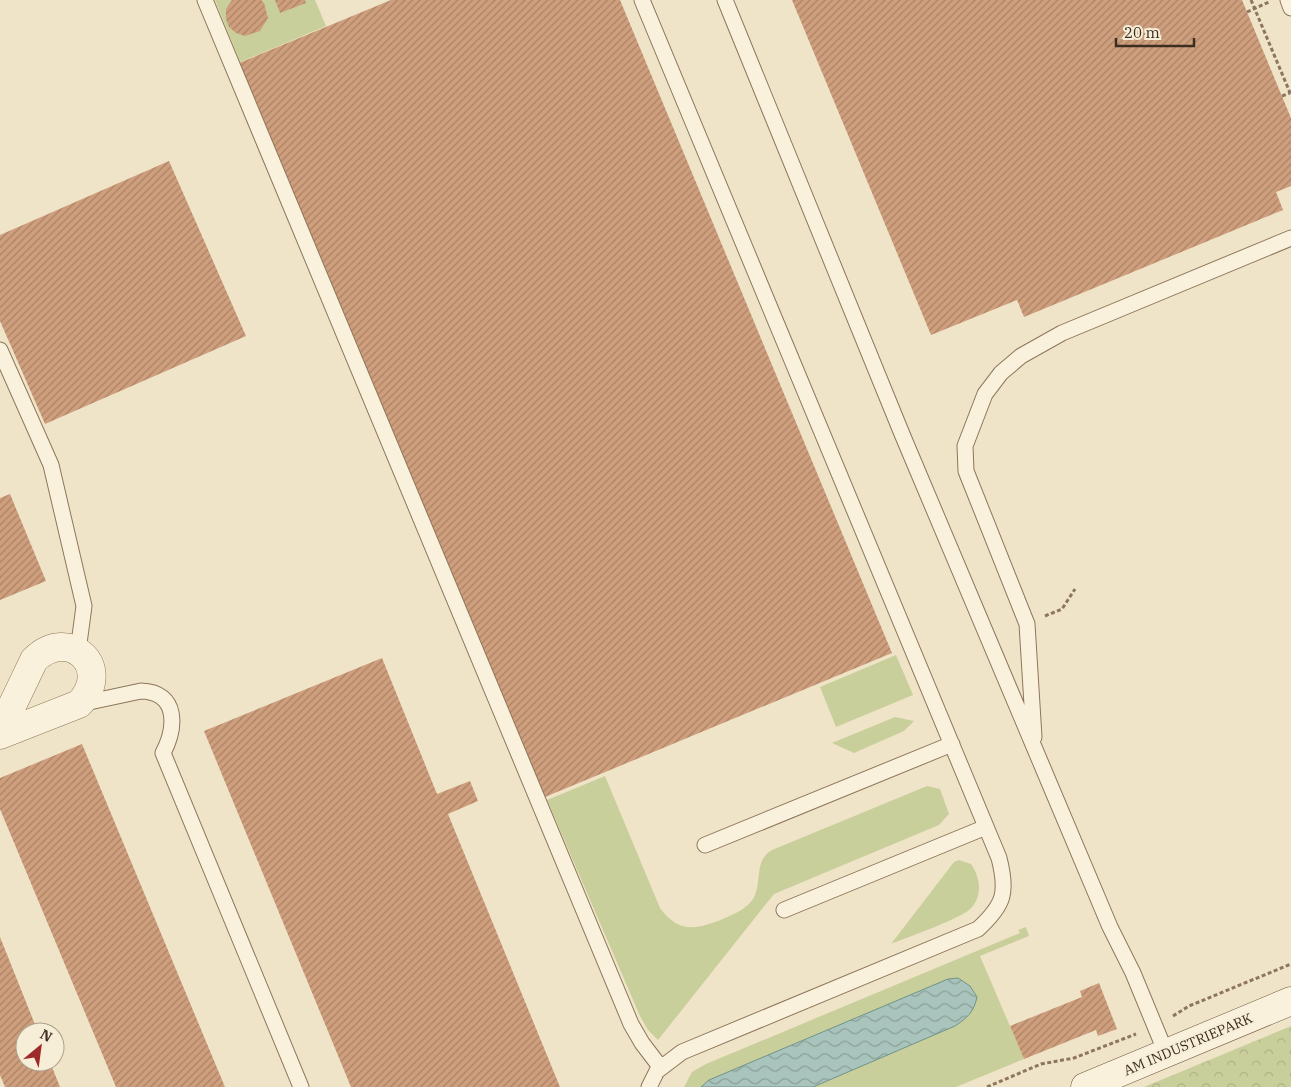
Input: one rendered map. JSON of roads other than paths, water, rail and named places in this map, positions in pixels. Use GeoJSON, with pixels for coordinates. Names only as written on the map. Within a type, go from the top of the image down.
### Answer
{"type":"FeatureCollection","features":[{"type":"Feature","properties":{"kind":"street"},"geometry":{"type":"LineString","coordinates":[[0,731],[34,660],[43,652],[54,647],[67,646],[78,651],[87,660],[92,671],[92,683],[88,695],[79,704],[0,735]]}},
{"type":"Feature","properties":{"kind":"street","name":"AM INDUSTRIEPARK"},"geometry":{"type":"LineString","coordinates":[[1085,1087],[1291,1001]]}},
{"type":"Feature","properties":{"kind":"lane"},"geometry":{"type":"LineString","coordinates":[[205,0],[632,1024],[642,1043],[661,1068]]}},
{"type":"Feature","properties":{"kind":"lane"},"geometry":{"type":"LineString","coordinates":[[642,0],[999,858],[1004,879],[1003,900],[994,914],[978,929],[682,1052],[661,1068],[649,1087]]}},
{"type":"Feature","properties":{"kind":"lane"},"geometry":{"type":"LineString","coordinates":[[725,0],[902,434],[1166,1053]]}},
{"type":"Feature","properties":{"kind":"lane"},"geometry":{"type":"LineString","coordinates":[[1288,0],[1291,8]]}},
{"type":"Feature","properties":{"kind":"lane"},"geometry":{"type":"LineString","coordinates":[[1035,748],[1027,624],[966,471],[965,446],[986,394],[1001,373],[1039,344],[1291,238]]}},
{"type":"Feature","properties":{"kind":"lane"},"geometry":{"type":"LineString","coordinates":[[0,350],[51,465],[84,606],[78,651]]}},
{"type":"Feature","properties":{"kind":"lane"},"geometry":{"type":"LineString","coordinates":[[79,704],[149,691],[160,696],[173,714],[172,732],[163,753],[301,1087]]}},
{"type":"Feature","properties":{"kind":"lane"},"geometry":{"type":"LineString","coordinates":[[705,845],[952,744]]}},
{"type":"Feature","properties":{"kind":"lane"},"geometry":{"type":"LineString","coordinates":[[784,910],[986,827]]}},
{"type":"Feature","properties":{"kind":"water"},"geometry":{"type":"Polygon","coordinates":[[[958,978],[970,986],[977,997],[972,1011],[959,1023],[813,1087],[701,1087],[709,1080],[948,979],[958,978]]]}}]}
